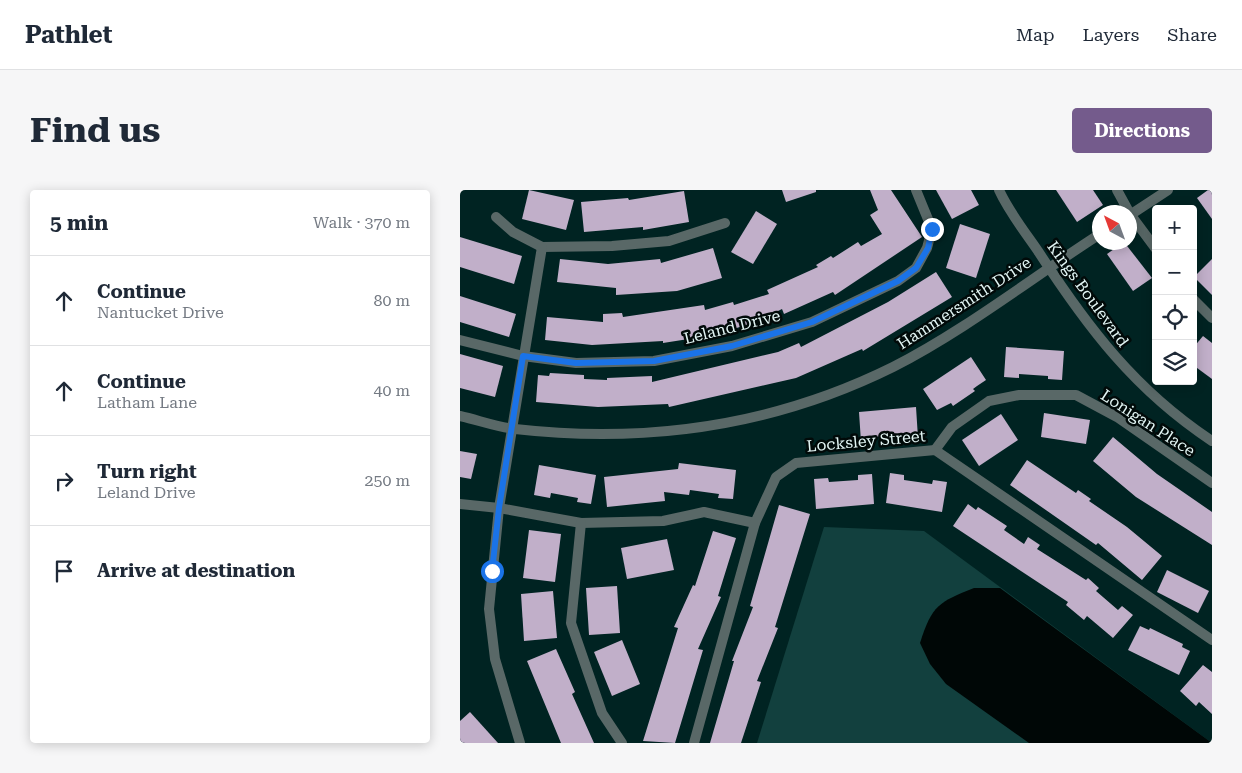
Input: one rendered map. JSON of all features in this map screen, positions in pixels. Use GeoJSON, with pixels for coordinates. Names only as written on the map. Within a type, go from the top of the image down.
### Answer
{"type":"FeatureCollection","features":[{"type":"Feature","properties":{"kind":"street","name":"Leland Drive"},"geometry":{"type":"LineString","coordinates":[[460,340],[523,356],[576,363],[654,361],[732,346],[812,322],[898,281],[916,268],[928,248],[932,229],[916,190]]}},
{"type":"Feature","properties":{"kind":"street","name":"Kings Boulevard"},"geometry":{"type":"LineString","coordinates":[[999,190],[1048,267],[1110,353],[1152,394],[1212,442]]}},
{"type":"Feature","properties":{"kind":"street"},"geometry":{"type":"LineString","coordinates":[[1117,190],[1124,205]]}},
{"type":"Feature","properties":{"kind":"street"},"geometry":{"type":"LineString","coordinates":[[1137,209],[1168,190]]}},
{"type":"Feature","properties":{"kind":"street"},"geometry":{"type":"LineString","coordinates":[[496,217],[513,232],[542,247],[612,246],[669,241],[725,223]]}},
{"type":"Feature","properties":{"kind":"street"},"geometry":{"type":"LineString","coordinates":[[1137,224],[1152,244]]}},
{"type":"Feature","properties":{"kind":"street","name":"Hammersmith Drive"},"geometry":{"type":"LineString","coordinates":[[460,416],[513,429],[598,435],[672,432],[760,416],[837,393],[894,366],[936,343],[1092,239]]}},
{"type":"Feature","properties":{"kind":"street"},"geometry":{"type":"LineString","coordinates":[[520,743],[495,659],[489,609],[499,508],[542,247]]}},
{"type":"Feature","properties":{"kind":"street"},"geometry":{"type":"LineString","coordinates":[[1197,303],[1212,318]]}},
{"type":"Feature","properties":{"kind":"street","name":"Lonigan Place"},"geometry":{"type":"LineString","coordinates":[[935,450],[952,428],[989,400],[1019,395],[1076,395],[1117,417],[1212,483]]}},
{"type":"Feature","properties":{"kind":"street","name":"Locksley Street"},"geometry":{"type":"LineString","coordinates":[[694,743],[754,523],[776,477],[796,463],[935,450],[1212,640]]}},
{"type":"Feature","properties":{"kind":"street"},"geometry":{"type":"LineString","coordinates":[[460,504],[499,508],[581,524],[663,521],[704,512],[754,523]]}},
{"type":"Feature","properties":{"kind":"street"},"geometry":{"type":"LineString","coordinates":[[581,524],[571,622],[602,712],[622,743]]}},
{"type":"Feature","properties":{"kind":"shaded area"},"geometry":{"type":"Polygon","coordinates":[[[824,527],[924,531],[1212,743],[757,743],[824,527]]]}},
{"type":"Feature","properties":{"kind":"shaded area"},"geometry":{"type":"Polygon","coordinates":[[[974,588],[1000,588],[1212,743],[1029,743],[946,684],[930,664],[920,643],[929,620],[938,607],[952,597],[974,588]]]}},
{"type":"Feature","properties":{"kind":"building"},"geometry":{"type":"Polygon","coordinates":[[[529,190],[574,200],[566,230],[522,219],[529,190]]]}},
{"type":"Feature","properties":{"kind":"building"},"geometry":{"type":"Polygon","coordinates":[[[782,190],[816,190],[816,192],[786,202],[782,190]]]}},
{"type":"Feature","properties":{"kind":"building"},"geometry":{"type":"Polygon","coordinates":[[[870,190],[891,190],[922,237],[835,295],[833,292],[784,314],[782,309],[766,317],[766,319],[714,335],[663,343],[663,341],[592,345],[545,340],[547,317],[603,322],[603,314],[622,313],[623,317],[704,305],[705,310],[733,302],[734,305],[769,294],[767,290],[818,267],[816,265],[831,256],[833,258],[858,242],[861,246],[882,234],[870,215],[878,210],[870,190]]]}},
{"type":"Feature","properties":{"kind":"building"},"geometry":{"type":"Polygon","coordinates":[[[936,190],[971,190],[979,205],[952,219],[936,190]]]}},
{"type":"Feature","properties":{"kind":"building"},"geometry":{"type":"Polygon","coordinates":[[[1056,190],[1093,190],[1103,205],[1092,205],[1092,212],[1077,222],[1056,190]]]}},
{"type":"Feature","properties":{"kind":"building"},"geometry":{"type":"Polygon","coordinates":[[[1208,190],[1212,190],[1212,219],[1197,198],[1208,190]]]}},
{"type":"Feature","properties":{"kind":"building"},"geometry":{"type":"Polygon","coordinates":[[[684,191],[689,222],[643,230],[643,227],[584,232],[581,202],[628,198],[629,200],[684,191]]]}},
{"type":"Feature","properties":{"kind":"building"},"geometry":{"type":"Polygon","coordinates":[[[756,211],[777,224],[753,264],[731,252],[756,211]]]}},
{"type":"Feature","properties":{"kind":"building"},"geometry":{"type":"Polygon","coordinates":[[[960,224],[990,234],[976,278],[946,268],[960,224]]]}},
{"type":"Feature","properties":{"kind":"building"},"geometry":{"type":"Polygon","coordinates":[[[460,237],[522,256],[514,284],[460,267],[460,237]]]}},
{"type":"Feature","properties":{"kind":"building"},"geometry":{"type":"Polygon","coordinates":[[[713,248],[722,278],[677,291],[616,295],[616,288],[557,282],[560,259],[608,264],[660,259],[661,263],[713,248]]]}},
{"type":"Feature","properties":{"kind":"building"},"geometry":{"type":"Polygon","coordinates":[[[1113,250],[1130,250],[1152,278],[1133,291],[1107,254],[1113,250]]]}},
{"type":"Feature","properties":{"kind":"building"},"geometry":{"type":"Polygon","coordinates":[[[1212,259],[1212,295],[1197,280],[1197,274],[1212,259]]]}},
{"type":"Feature","properties":{"kind":"building"},"geometry":{"type":"Polygon","coordinates":[[[936,272],[952,297],[863,351],[862,349],[796,378],[669,407],[668,404],[598,407],[536,402],[538,375],[549,376],[550,373],[584,375],[584,379],[607,380],[607,378],[652,376],[652,382],[778,352],[799,343],[801,347],[888,302],[936,272]]]}},
{"type":"Feature","properties":{"kind":"building"},"geometry":{"type":"Polygon","coordinates":[[[460,296],[516,314],[509,337],[460,322],[460,296]]]}},
{"type":"Feature","properties":{"kind":"building"},"geometry":{"type":"Polygon","coordinates":[[[1203,336],[1212,343],[1212,379],[1197,368],[1197,343],[1203,336]]]}},
{"type":"Feature","properties":{"kind":"building"},"geometry":{"type":"Polygon","coordinates":[[[1006,347],[1064,351],[1062,380],[1048,379],[1048,376],[1019,374],[1019,378],[1004,377],[1006,347]]]}},
{"type":"Feature","properties":{"kind":"building"},"geometry":{"type":"Polygon","coordinates":[[[460,354],[503,366],[495,397],[460,388],[460,354]]]}},
{"type":"Feature","properties":{"kind":"building"},"geometry":{"type":"Polygon","coordinates":[[[971,357],[986,380],[973,389],[975,391],[953,406],[951,403],[937,410],[923,389],[971,357]]]}},
{"type":"Feature","properties":{"kind":"building"},"geometry":{"type":"Polygon","coordinates":[[[916,407],[918,438],[904,439],[903,434],[875,437],[875,441],[861,442],[859,412],[916,407]]]}},
{"type":"Feature","properties":{"kind":"building"},"geometry":{"type":"Polygon","coordinates":[[[1044,413],[1090,420],[1086,444],[1041,437],[1044,413]]]}},
{"type":"Feature","properties":{"kind":"building"},"geometry":{"type":"Polygon","coordinates":[[[1001,414],[1018,440],[979,466],[962,440],[1001,414]]]}},
{"type":"Feature","properties":{"kind":"building"},"geometry":{"type":"Polygon","coordinates":[[[1113,437],[1157,474],[1212,512],[1212,545],[1136,497],[1093,461],[1113,437]]]}},
{"type":"Feature","properties":{"kind":"building"},"geometry":{"type":"Polygon","coordinates":[[[460,451],[477,454],[471,479],[460,477],[460,451]]]}},
{"type":"Feature","properties":{"kind":"building"},"geometry":{"type":"Polygon","coordinates":[[[1027,460],[1076,493],[1078,490],[1091,499],[1089,501],[1127,527],[1162,556],[1142,580],[1098,543],[1096,545],[1010,485],[1027,460]]]}},
{"type":"Feature","properties":{"kind":"building"},"geometry":{"type":"Polygon","coordinates":[[[679,463],[736,470],[733,499],[718,498],[719,494],[690,490],[689,495],[664,492],[665,501],[607,507],[604,477],[678,469],[679,463]]]}},
{"type":"Feature","properties":{"kind":"building"},"geometry":{"type":"Polygon","coordinates":[[[539,465],[596,475],[591,504],[577,502],[578,498],[551,493],[550,498],[534,495],[539,465]]]}},
{"type":"Feature","properties":{"kind":"building"},"geometry":{"type":"Polygon","coordinates":[[[890,473],[904,475],[904,480],[932,484],[933,480],[947,482],[942,512],[886,503],[890,473]]]}},
{"type":"Feature","properties":{"kind":"building"},"geometry":{"type":"Polygon","coordinates":[[[872,474],[874,504],[816,509],[814,479],[828,478],[829,482],[858,480],[858,475],[872,474]]]}},
{"type":"Feature","properties":{"kind":"building"},"geometry":{"type":"Polygon","coordinates":[[[968,504],[976,510],[978,507],[1007,526],[1004,530],[1024,544],[1028,537],[1040,545],[1037,549],[1086,580],[1088,578],[1099,588],[1096,591],[1118,610],[1122,606],[1133,615],[1113,638],[1087,616],[1084,620],[1066,605],[1068,602],[953,526],[968,504]]]}},
{"type":"Feature","properties":{"kind":"building"},"geometry":{"type":"Polygon","coordinates":[[[779,505],[810,514],[775,627],[778,628],[757,681],[761,682],[741,743],[710,743],[734,661],[732,661],[753,607],[750,606],[779,505]]]}},
{"type":"Feature","properties":{"kind":"building"},"geometry":{"type":"Polygon","coordinates":[[[529,530],[561,534],[555,582],[523,578],[529,530]]]}},
{"type":"Feature","properties":{"kind":"building"},"geometry":{"type":"Polygon","coordinates":[[[713,531],[736,538],[718,596],[721,597],[698,649],[703,650],[675,743],[643,741],[678,628],[674,627],[693,585],[695,586],[713,531]]]}},
{"type":"Feature","properties":{"kind":"building"},"geometry":{"type":"Polygon","coordinates":[[[667,539],[674,570],[627,579],[621,548],[667,539]]]}},
{"type":"Feature","properties":{"kind":"building"},"geometry":{"type":"Polygon","coordinates":[[[1167,570],[1209,591],[1198,613],[1157,592],[1167,570]]]}},
{"type":"Feature","properties":{"kind":"building"},"geometry":{"type":"Polygon","coordinates":[[[617,586],[620,633],[589,635],[586,588],[617,586]]]}},
{"type":"Feature","properties":{"kind":"building"},"geometry":{"type":"Polygon","coordinates":[[[553,591],[557,638],[524,641],[521,594],[553,591]]]}},
{"type":"Feature","properties":{"kind":"building"},"geometry":{"type":"Polygon","coordinates":[[[1140,626],[1149,630],[1150,628],[1183,644],[1182,647],[1190,651],[1179,675],[1128,650],[1140,626]]]}},
{"type":"Feature","properties":{"kind":"building"},"geometry":{"type":"Polygon","coordinates":[[[622,640],[640,684],[612,696],[594,652],[622,640]]]}},
{"type":"Feature","properties":{"kind":"building"},"geometry":{"type":"Polygon","coordinates":[[[556,649],[575,692],[572,694],[594,743],[561,743],[527,661],[556,649]]]}},
{"type":"Feature","properties":{"kind":"building"},"geometry":{"type":"Polygon","coordinates":[[[1203,665],[1212,672],[1212,714],[1199,702],[1196,706],[1180,691],[1203,665]]]}},
{"type":"Feature","properties":{"kind":"building"},"geometry":{"type":"Polygon","coordinates":[[[470,712],[498,743],[460,743],[460,721],[470,712]]]}},
{"type":"Feature","properties":{"kind":"route"},"geometry":{"type":"LineString","coordinates":[[492,571],[499,508],[513,429],[523,356],[576,363],[654,361],[732,346],[812,322],[898,281],[916,268],[928,248],[932,229]]}}]}
